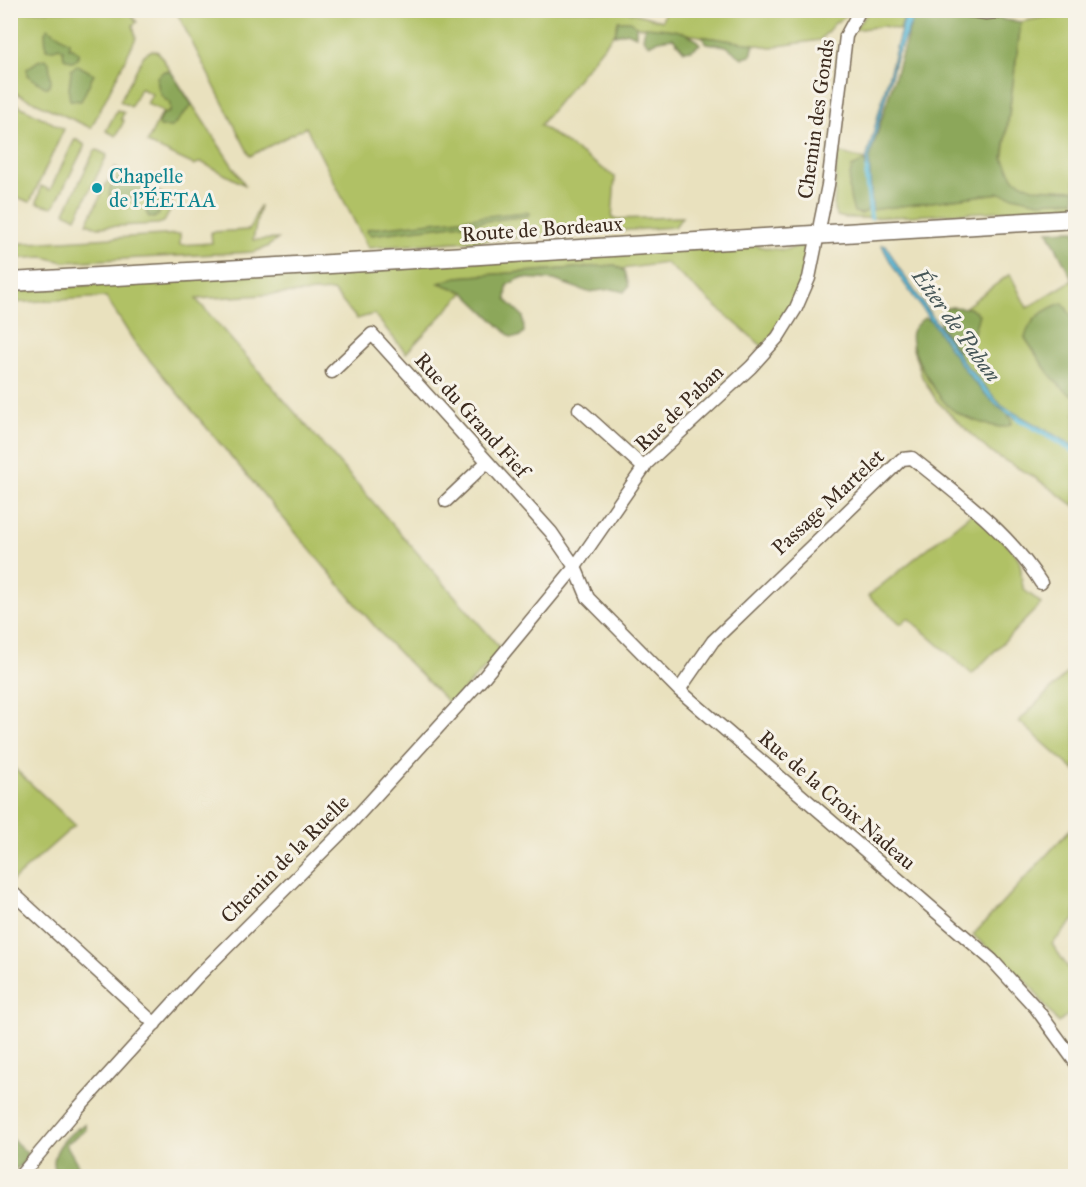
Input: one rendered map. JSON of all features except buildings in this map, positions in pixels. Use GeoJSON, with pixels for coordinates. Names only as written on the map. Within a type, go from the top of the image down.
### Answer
{"type":"FeatureCollection","features":[{"type":"Feature","properties":{"kind":"main road","name":"Route de Bordeaux"},"geometry":{"type":"LineString","coordinates":[[10,282],[1076,219]]}},
{"type":"Feature","properties":{"kind":"street","name":"Chemin des Gonds"},"geometry":{"type":"LineString","coordinates":[[809,278],[828,185],[846,36],[860,10]]}},
{"type":"Feature","properties":{"kind":"street"},"geometry":{"type":"LineString","coordinates":[[962,10],[986,13],[1021,10]]}},
{"type":"Feature","properties":{"kind":"street","name":"Rue de Paban"},"geometry":{"type":"LineString","coordinates":[[575,567],[644,468],[751,367],[778,337],[796,308],[809,278]]}},
{"type":"Feature","properties":{"kind":"street","name":"Rue du Grand Fief"},"geometry":{"type":"LineString","coordinates":[[332,372],[372,334],[551,532],[575,567]]}},
{"type":"Feature","properties":{"kind":"street"},"geometry":{"type":"LineString","coordinates":[[579,409],[644,468]]}},
{"type":"Feature","properties":{"kind":"street","name":"Passage Martelet"},"geometry":{"type":"LineString","coordinates":[[679,690],[713,641],[902,459],[912,458],[972,507],[1028,562],[1041,583]]}},
{"type":"Feature","properties":{"kind":"street"},"geometry":{"type":"LineString","coordinates":[[446,501],[488,462]]}},
{"type":"Feature","properties":{"kind":"street","name":"Rue de la Croix Nadeau"},"geometry":{"type":"LineString","coordinates":[[575,567],[588,598],[679,690],[992,960],[1036,1008],[1076,1063]]}},
{"type":"Feature","properties":{"kind":"street","name":"Chemin de la Ruelle"},"geometry":{"type":"LineString","coordinates":[[20,1176],[78,1108],[227,945],[349,825],[491,669],[575,567]]}},
{"type":"Feature","properties":{"kind":"street"},"geometry":{"type":"LineString","coordinates":[[14,894],[154,1024]]}},
{"type":"Feature","properties":{"kind":"green space"},"geometry":{"type":"Polygon","coordinates":[[[623,10],[662,21],[665,11],[852,11],[834,24],[820,40],[771,47],[622,24],[617,30],[540,125],[615,177],[612,219],[682,217],[675,227],[368,248],[306,127],[250,156],[176,11],[623,10]]]}},
{"type":"Feature","properties":{"kind":"green space"},"geometry":{"type":"Polygon","coordinates":[[[11,11],[128,11],[137,22],[133,25],[136,38],[91,128],[11,91],[11,11]]]}},
{"type":"Feature","properties":{"kind":"green space"},"geometry":{"type":"Polygon","coordinates":[[[870,11],[897,11],[904,17],[900,30],[883,26],[853,30],[870,11]]]}},
{"type":"Feature","properties":{"kind":"green space"},"geometry":{"type":"Polygon","coordinates":[[[897,11],[981,11],[1005,20],[1021,22],[1003,158],[1014,179],[1032,188],[1075,190],[1075,200],[1039,202],[999,193],[872,210],[869,160],[911,24],[897,11]]]}},
{"type":"Feature","properties":{"kind":"green space"},"geometry":{"type":"Polygon","coordinates":[[[1075,11],[1075,207],[871,218],[837,216],[834,209],[837,152],[866,160],[869,210],[999,193],[1021,22],[1075,11]]]}},
{"type":"Feature","properties":{"kind":"green space"},"geometry":{"type":"Polygon","coordinates":[[[618,21],[630,21],[636,26],[636,36],[627,32],[615,35],[618,21]]]}},
{"type":"Feature","properties":{"kind":"green space"},"geometry":{"type":"Polygon","coordinates":[[[645,27],[682,32],[700,44],[692,50],[684,51],[673,38],[658,40],[649,45],[643,38],[645,27]]]}},
{"type":"Feature","properties":{"kind":"green space"},"geometry":{"type":"Polygon","coordinates":[[[48,28],[69,42],[69,48],[79,53],[77,59],[73,62],[64,58],[63,50],[59,47],[46,49],[45,32],[48,28]]]}},
{"type":"Feature","properties":{"kind":"green space"},"geometry":{"type":"Polygon","coordinates":[[[702,38],[754,44],[751,56],[742,58],[726,46],[707,43],[702,38]]]}},
{"type":"Feature","properties":{"kind":"green space"},"geometry":{"type":"Polygon","coordinates":[[[152,50],[158,52],[245,185],[201,162],[194,165],[147,143],[163,111],[147,104],[152,94],[140,88],[131,107],[120,101],[144,55],[152,50]]]}},
{"type":"Feature","properties":{"kind":"green space"},"geometry":{"type":"Polygon","coordinates":[[[45,59],[49,62],[51,82],[48,87],[27,75],[27,69],[45,59]]]}},
{"type":"Feature","properties":{"kind":"green space"},"geometry":{"type":"Polygon","coordinates":[[[77,65],[94,74],[81,101],[70,100],[69,96],[71,70],[77,65]]]}},
{"type":"Feature","properties":{"kind":"green space"},"geometry":{"type":"Polygon","coordinates":[[[164,71],[171,72],[192,105],[172,127],[160,127],[158,123],[163,114],[168,113],[171,109],[169,102],[161,95],[158,85],[157,77],[164,71]]]}},
{"type":"Feature","properties":{"kind":"green space"},"geometry":{"type":"Polygon","coordinates":[[[10,101],[64,129],[30,202],[11,195],[10,101]]]}},
{"type":"Feature","properties":{"kind":"green space"},"geometry":{"type":"Polygon","coordinates":[[[117,110],[124,113],[121,119],[124,121],[116,136],[106,131],[117,110]]]}},
{"type":"Feature","properties":{"kind":"green space"},"geometry":{"type":"Polygon","coordinates":[[[75,139],[85,145],[56,203],[52,207],[37,203],[41,186],[50,190],[75,139]]]}},
{"type":"Feature","properties":{"kind":"green space"},"geometry":{"type":"Polygon","coordinates":[[[97,150],[107,155],[76,218],[65,212],[97,150]]]}},
{"type":"Feature","properties":{"kind":"green space"},"geometry":{"type":"Polygon","coordinates":[[[866,160],[868,210],[862,214],[854,212],[849,178],[852,167],[866,160]]]}},
{"type":"Feature","properties":{"kind":"green space"},"geometry":{"type":"Polygon","coordinates":[[[115,167],[169,198],[173,205],[164,222],[97,227],[87,223],[115,167]]]}},
{"type":"Feature","properties":{"kind":"green space"},"geometry":{"type":"Polygon","coordinates":[[[122,175],[142,183],[148,194],[125,201],[110,198],[109,191],[112,185],[122,175]]]}},
{"type":"Feature","properties":{"kind":"green space"},"geometry":{"type":"Polygon","coordinates":[[[159,192],[164,195],[165,202],[160,205],[159,214],[154,218],[149,217],[146,212],[152,204],[154,194],[159,192]]]}},
{"type":"Feature","properties":{"kind":"green space"},"geometry":{"type":"Polygon","coordinates":[[[260,205],[253,240],[278,239],[254,252],[64,262],[44,257],[11,259],[11,244],[180,234],[180,245],[212,243],[211,232],[249,230],[260,205]]]}},
{"type":"Feature","properties":{"kind":"green space"},"geometry":{"type":"Polygon","coordinates":[[[529,213],[528,216],[371,235],[367,232],[368,229],[529,213]]]}},
{"type":"Feature","properties":{"kind":"green space"},"geometry":{"type":"Polygon","coordinates":[[[1075,230],[1075,447],[1002,407],[964,363],[940,326],[1010,274],[1027,308],[1073,280],[1048,231],[1075,230]]]}},
{"type":"Feature","properties":{"kind":"green space"},"geometry":{"type":"Polygon","coordinates":[[[1076,230],[1075,284],[1048,231],[1076,230]]]}},
{"type":"Feature","properties":{"kind":"green space"},"geometry":{"type":"Polygon","coordinates":[[[750,244],[779,249],[808,245],[809,250],[798,291],[781,323],[763,347],[666,263],[621,269],[615,265],[457,277],[440,283],[464,292],[406,353],[374,314],[357,319],[333,291],[196,299],[502,650],[450,704],[389,643],[135,343],[106,297],[11,303],[11,292],[90,285],[750,244]]]}},
{"type":"Feature","properties":{"kind":"green space"},"geometry":{"type":"Polygon","coordinates":[[[615,265],[625,271],[629,286],[624,292],[612,289],[588,292],[554,280],[521,278],[507,285],[506,300],[523,316],[524,332],[519,337],[511,337],[464,292],[439,283],[457,277],[615,265]]]}},
{"type":"Feature","properties":{"kind":"green space"},"geometry":{"type":"Polygon","coordinates":[[[1063,303],[1075,319],[1075,396],[1061,387],[1054,379],[1025,338],[1030,325],[1039,315],[1063,303]]]}},
{"type":"Feature","properties":{"kind":"green space"},"geometry":{"type":"Polygon","coordinates":[[[969,308],[979,314],[972,339],[957,351],[940,326],[942,309],[969,308]]]}},
{"type":"Feature","properties":{"kind":"green space"},"geometry":{"type":"Polygon","coordinates":[[[924,318],[931,320],[967,372],[998,407],[1008,414],[1012,423],[1000,427],[986,424],[966,417],[948,406],[930,382],[914,349],[912,332],[924,318]]]}},
{"type":"Feature","properties":{"kind":"green space"},"geometry":{"type":"Polygon","coordinates":[[[937,328],[967,372],[998,407],[1075,453],[1075,506],[1037,479],[990,452],[936,400],[922,377],[912,346],[937,328]]]}},
{"type":"Feature","properties":{"kind":"green space"},"geometry":{"type":"Polygon","coordinates":[[[973,512],[1017,556],[1024,589],[1041,604],[972,674],[908,618],[901,624],[868,596],[973,512]]]}},
{"type":"Feature","properties":{"kind":"green space"},"geometry":{"type":"Polygon","coordinates":[[[1075,665],[1075,771],[1019,721],[1075,665]]]}},
{"type":"Feature","properties":{"kind":"green space"},"geometry":{"type":"Polygon","coordinates":[[[14,768],[75,825],[11,882],[10,771],[14,768]]]}},
{"type":"Feature","properties":{"kind":"green space"},"geometry":{"type":"Polygon","coordinates":[[[1075,824],[1075,919],[1052,944],[1075,978],[1075,1009],[1058,1023],[1030,985],[973,935],[1075,824]]]}},
{"type":"Feature","properties":{"kind":"green space"},"geometry":{"type":"Polygon","coordinates":[[[85,1124],[86,1130],[66,1144],[82,1172],[81,1176],[58,1176],[54,1160],[56,1153],[71,1133],[85,1124]]]}},
{"type":"Feature","properties":{"kind":"green space"},"geometry":{"type":"Polygon","coordinates":[[[10,1137],[27,1153],[22,1164],[12,1170],[10,1137]]]}},
{"type":"Feature","properties":{"kind":"water"},"geometry":{"type":"Polygon","coordinates":[[[906,11],[917,11],[896,57],[869,160],[872,210],[868,210],[866,160],[906,11]]]}},
{"type":"Feature","properties":{"kind":"water"},"geometry":{"type":"Polygon","coordinates":[[[882,245],[886,245],[898,267],[964,363],[1002,406],[1075,447],[1075,453],[1008,414],[985,394],[965,370],[904,283],[882,245]]]}},
{"type":"Feature","properties":{"kind":"waterway","name":"Étier de Paban"},"geometry":{"type":"LineString","coordinates":[[867,169],[871,218]]}},
{"type":"Feature","properties":{"kind":"waterway","name":"Étier de Paban"},"geometry":{"type":"LineString","coordinates":[[1018,419],[1076,453]]}},
{"type":"Feature","properties":{"kind":"place","name":"Chapelle de l'ÉETAA"},"geometry":{"type":"Point","coordinates":[97,188]}}]}
